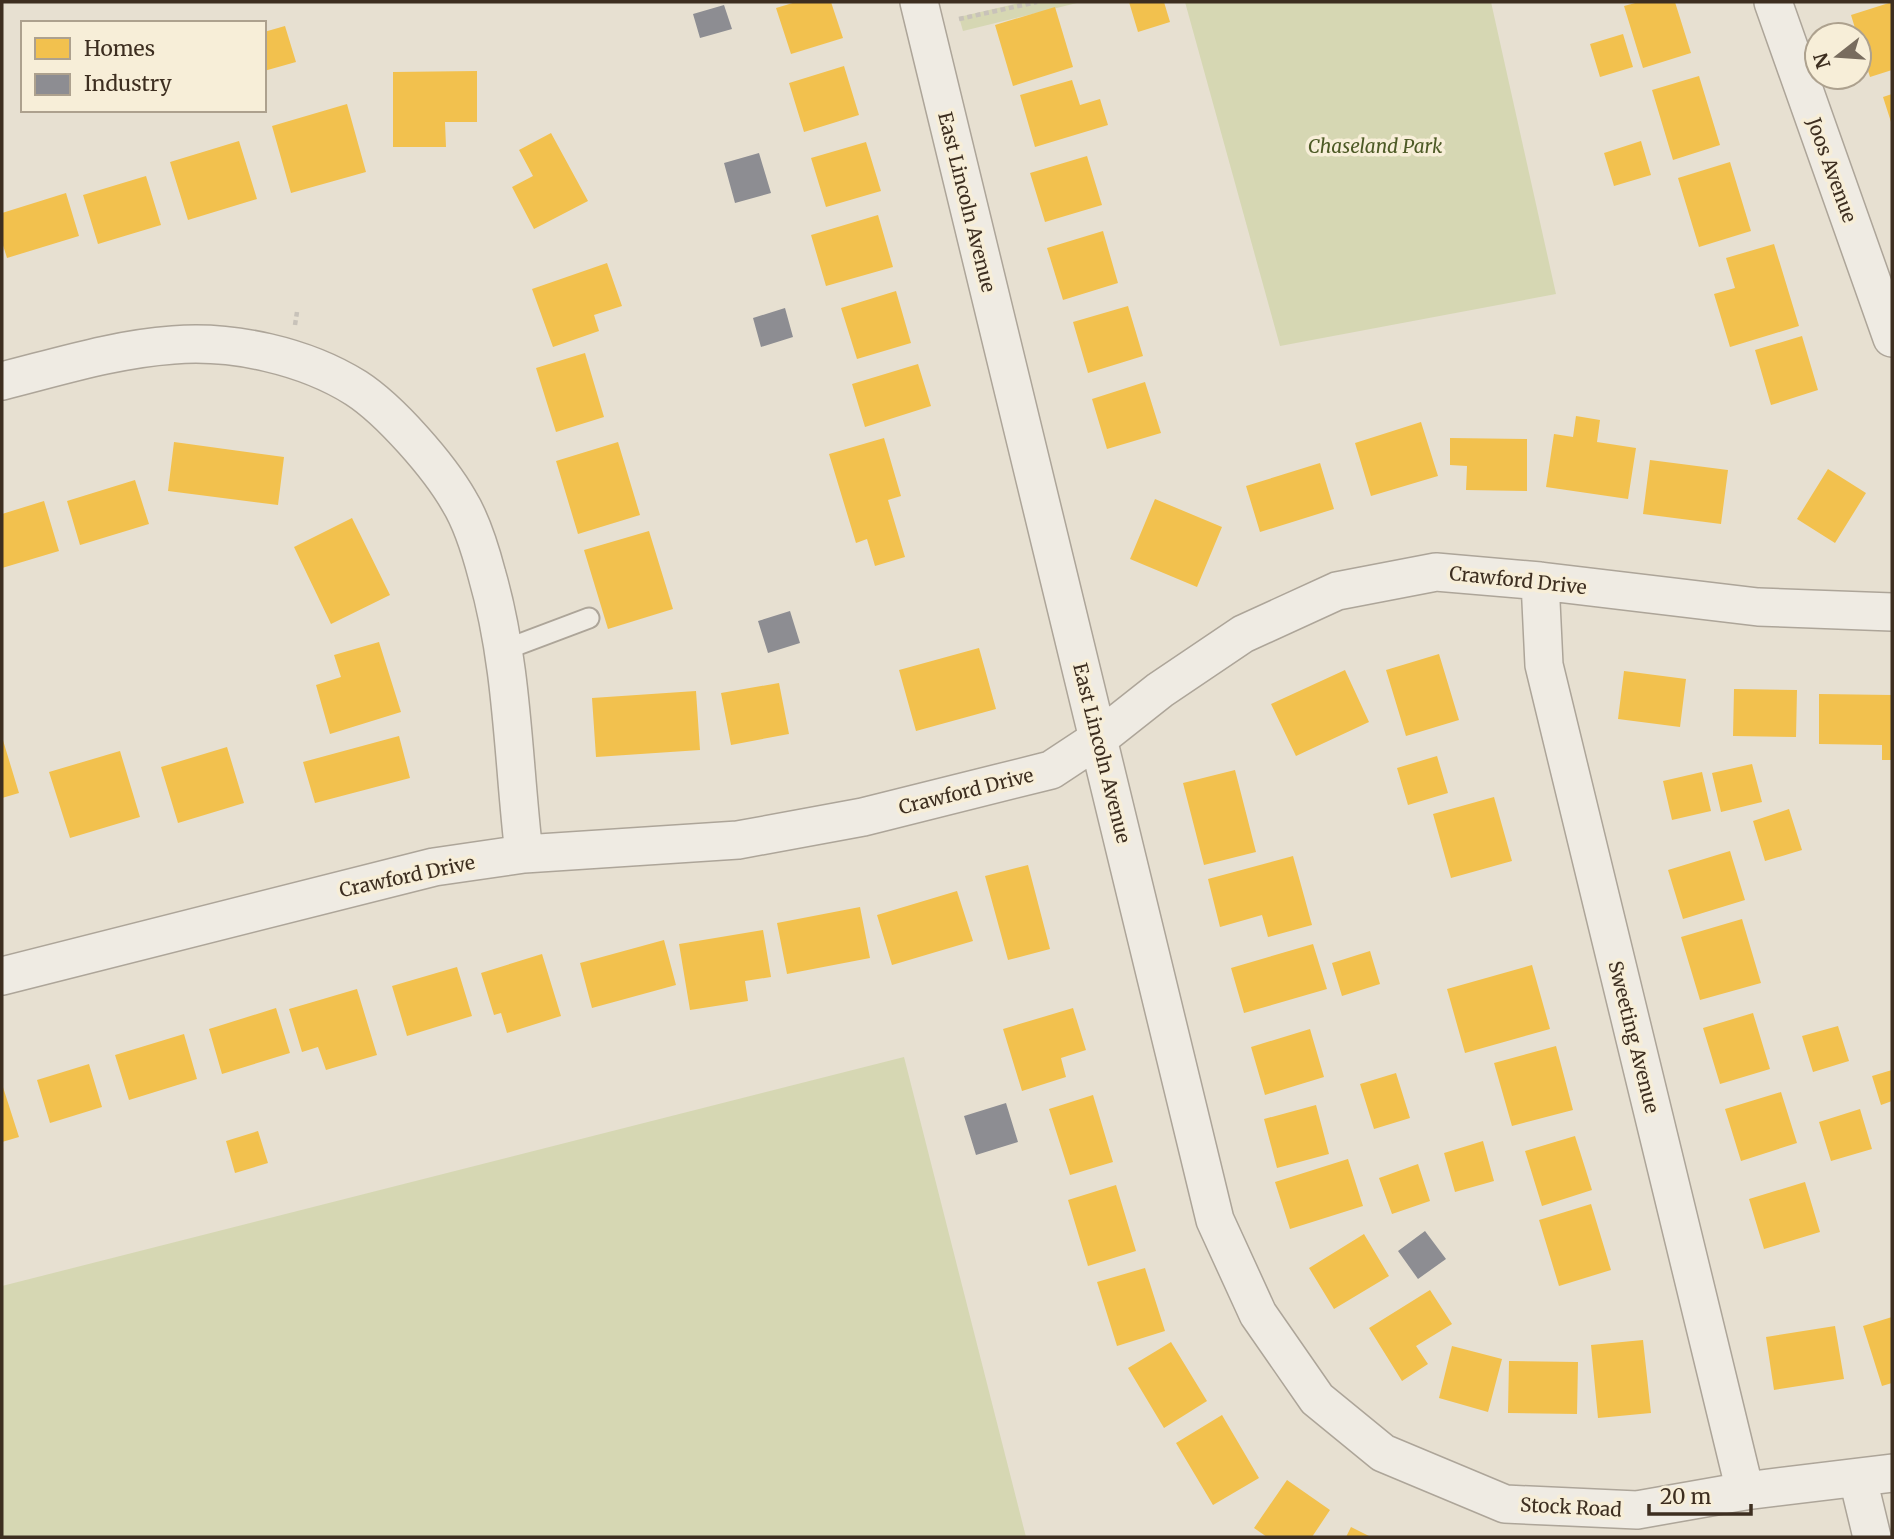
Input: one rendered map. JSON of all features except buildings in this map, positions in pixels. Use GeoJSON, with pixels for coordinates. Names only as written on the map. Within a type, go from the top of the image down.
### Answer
{"type":"FeatureCollection","features":[{"type":"Feature","properties":{"kind":"street","name":"East Lincoln Avenue"},"geometry":{"type":"LineString","coordinates":[[919,2],[1215,1220],[1258,1314],[1317,1399],[1383,1453]]}},
{"type":"Feature","properties":{"kind":"street","name":"Joos Avenue"},"geometry":{"type":"LineString","coordinates":[[1773,2],[1892,338]]}},
{"type":"Feature","properties":{"kind":"street"},"geometry":{"type":"LineString","coordinates":[[2,381],[111,353],[174,344],[237,348],[300,362],[357,389],[414,441],[460,502],[487,575],[503,650],[524,854]]}},
{"type":"Feature","properties":{"kind":"street","name":"Crawford Drive"},"geometry":{"type":"LineString","coordinates":[[2,976],[434,867],[524,854],[738,840],[863,817],[1051,770],[1098,739],[1160,690],[1243,634],[1337,592],[1436,572],[1540,581],[1758,607],[1892,612]]}},
{"type":"Feature","properties":{"kind":"street","name":"Sweeting Avenue"},"geometry":{"type":"LineString","coordinates":[[1540,581],[1544,665],[1745,1491]]}},
{"type":"Feature","properties":{"kind":"street","name":"Stock Road"},"geometry":{"type":"LineString","coordinates":[[1383,1453],[1505,1504],[1637,1510],[1745,1491],[1875,1476]]}},
{"type":"Feature","properties":{"kind":"street"},"geometry":{"type":"LineString","coordinates":[[1872,1537],[1875,1476]]}},
{"type":"Feature","properties":{"kind":"lane"},"geometry":{"type":"LineString","coordinates":[[503,650],[589,618]]}},
{"type":"Feature","properties":{"kind":"path"},"geometry":{"type":"LineString","coordinates":[[954,20],[1037,2]]}},
{"type":"Feature","properties":{"kind":"green space"},"geometry":{"type":"Polygon","coordinates":[[[1023,2],[1081,2],[963,31],[959,17],[1023,2]]]}},
{"type":"Feature","properties":{"kind":"green space","name":"Chaseland Park"},"geometry":{"type":"Polygon","coordinates":[[[1185,2],[1491,2],[1556,294],[1280,346],[1185,2]]]}},
{"type":"Feature","properties":{"kind":"green space"},"geometry":{"type":"Polygon","coordinates":[[[904,1057],[1026,1537],[2,1537],[2,1286],[904,1057]]]}}]}
